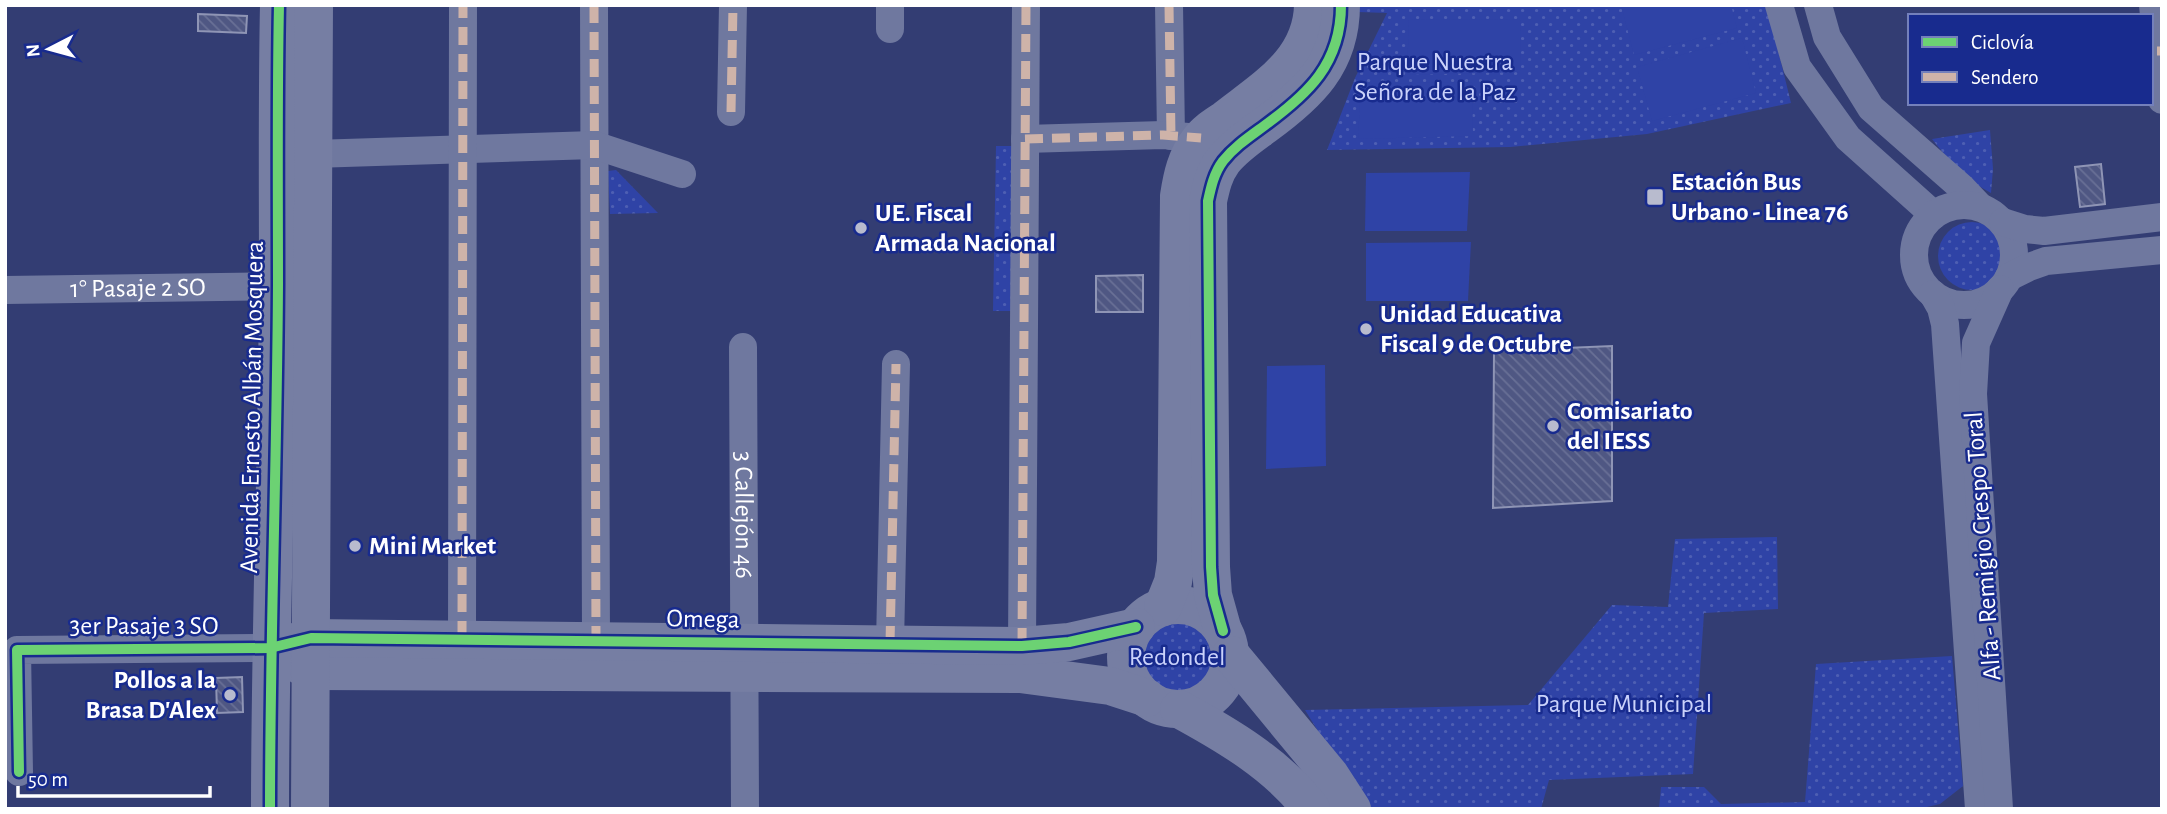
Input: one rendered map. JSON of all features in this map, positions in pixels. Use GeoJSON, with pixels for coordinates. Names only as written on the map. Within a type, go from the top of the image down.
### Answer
{"type":"FeatureCollection","features":[{"type":"Feature","properties":{"kind":"street","name":"Avenida Ernesto Albán Mosquera"},"geometry":{"type":"LineString","coordinates":[[279,5],[276,117],[295,286],[311,654],[310,809]]}},
{"type":"Feature","properties":{"kind":"street","name":"Avenida Ernesto Albán Mosquera"},"geometry":{"type":"LineString","coordinates":[[270,809],[270,648],[295,286],[313,153],[314,5]]}},
{"type":"Feature","properties":{"kind":"street"},"geometry":{"type":"LineString","coordinates":[[462,639],[463,5]]}},
{"type":"Feature","properties":{"kind":"street"},"geometry":{"type":"LineString","coordinates":[[594,5],[596,641]]}},
{"type":"Feature","properties":{"kind":"street"},"geometry":{"type":"LineString","coordinates":[[732,112],[733,5]]}},
{"type":"Feature","properties":{"kind":"street"},"geometry":{"type":"LineString","coordinates":[[1021,646],[1026,5]]}},
{"type":"Feature","properties":{"kind":"street"},"geometry":{"type":"LineString","coordinates":[[1169,5],[1186,136],[1192,150],[1182,174],[1179,196],[1176,562],[1173,582],[1128,649],[1129,673],[1136,687],[1241,746],[1277,773],[1311,809]]}},
{"type":"Feature","properties":{"kind":"street"},"geometry":{"type":"LineString","coordinates":[[1025,139],[1186,136],[1273,81],[1292,63],[1306,44],[1312,5]]}},
{"type":"Feature","properties":{"kind":"street"},"geometry":{"type":"LineString","coordinates":[[1163,704],[1196,706],[1211,697],[1222,685],[1228,669],[1227,643],[1213,595],[1210,567],[1208,201],[1212,181],[1236,147],[1295,104],[1318,79],[1335,51],[1341,5]]}},
{"type":"Feature","properties":{"kind":"street"},"geometry":{"type":"LineString","coordinates":[[1779,5],[1797,67],[1848,138],[1934,215]]}},
{"type":"Feature","properties":{"kind":"street"},"geometry":{"type":"LineString","coordinates":[[1818,5],[1827,37],[1871,107],[1991,215],[2014,247],[2014,262],[2005,283]]}},
{"type":"Feature","properties":{"kind":"street"},"geometry":{"type":"LineString","coordinates":[[2153,5],[2160,51],[2162,100]]}},
{"type":"Feature","properties":{"kind":"street"},"geometry":{"type":"LineString","coordinates":[[313,153],[594,145],[682,174]]}},
{"type":"Feature","properties":{"kind":"street"},"geometry":{"type":"LineString","coordinates":[[2162,217],[2044,230],[2025,229],[1964,205],[1948,207],[1934,215],[1923,226],[1916,241],[1915,257],[1918,273],[1933,294],[1960,305],[1982,301],[2029,267],[2046,261],[2162,250]]}},
{"type":"Feature","properties":{"kind":"street","name":"Alfa - Remigio Crespo Toral"},"geometry":{"type":"LineString","coordinates":[[1979,809],[1961,395],[1976,343],[2005,283]]}},
{"type":"Feature","properties":{"kind":"street","name":"1° Pasaje 2 SO"},"geometry":{"type":"LineString","coordinates":[[5,290],[295,286]]}},
{"type":"Feature","properties":{"kind":"street","name":"Alfa - Remigio Crespo Toral"},"geometry":{"type":"LineString","coordinates":[[1933,294],[1941,308],[1961,395],[1999,809]]}},
{"type":"Feature","properties":{"kind":"street","name":"3 Callejón 46"},"geometry":{"type":"LineString","coordinates":[[743,347],[745,809]]}},
{"type":"Feature","properties":{"kind":"street"},"geometry":{"type":"LineString","coordinates":[[890,644],[896,364]]}},
{"type":"Feature","properties":{"kind":"street"},"geometry":{"type":"LineString","coordinates":[[1149,617],[1180,604],[1197,608],[1212,617],[1227,643],[1330,775],[1352,809]]}},
{"type":"Feature","properties":{"kind":"street","name":"Omega"},"geometry":{"type":"LineString","coordinates":[[311,654],[462,639],[596,641],[744,658],[890,644],[1021,646],[1069,642],[1149,617]]}},
{"type":"Feature","properties":{"kind":"street","name":"Omega"},"geometry":{"type":"LineString","coordinates":[[270,648],[311,654],[744,658],[1020,674],[1110,686],[1163,704]]}},
{"type":"Feature","properties":{"kind":"street","name":"3er Pasaje 3 SO"},"geometry":{"type":"LineString","coordinates":[[19,772],[18,650],[270,648]]}},
{"type":"Feature","properties":{"kind":"green space","name":"Parque Nuestra Señora de la Paz"},"geometry":{"type":"Polygon","coordinates":[[[1358,5],[1767,5],[1791,103],[1647,134],[1510,147],[1327,150],[1355,78],[1387,13],[1358,12],[1358,5]]]}},
{"type":"Feature","properties":{"kind":"green space"},"geometry":{"type":"Polygon","coordinates":[[[1621,5],[1731,5],[1737,28],[1634,55],[1621,5]]]}},
{"type":"Feature","properties":{"kind":"green space"},"geometry":{"type":"Polygon","coordinates":[[[1520,19],[1521,72],[1407,75],[1409,20],[1520,19]]]}},
{"type":"Feature","properties":{"kind":"green space"},"geometry":{"type":"Polygon","coordinates":[[[1742,38],[1756,93],[1652,121],[1637,67],[1742,38]]]}},
{"type":"Feature","properties":{"kind":"green space"},"geometry":{"type":"Polygon","coordinates":[[[1472,82],[1473,136],[1358,139],[1361,84],[1472,82]]]}},
{"type":"Feature","properties":{"kind":"green space"},"geometry":{"type":"Polygon","coordinates":[[[1990,130],[1993,169],[1991,193],[1959,169],[1932,139],[1990,130]]]}},
{"type":"Feature","properties":{"kind":"green space"},"geometry":{"type":"Polygon","coordinates":[[[996,146],[1021,146],[1019,311],[993,311],[996,146]]]}},
{"type":"Feature","properties":{"kind":"green space"},"geometry":{"type":"Polygon","coordinates":[[[616,170],[658,213],[610,214],[608,171],[616,170]]]}},
{"type":"Feature","properties":{"kind":"green space"},"geometry":{"type":"Polygon","coordinates":[[[1470,172],[1467,231],[1365,231],[1366,173],[1470,172]]]}},
{"type":"Feature","properties":{"kind":"green space"},"geometry":{"type":"Polygon","coordinates":[[[1965,222],[1979,222],[1991,227],[2001,237],[2006,256],[2001,275],[1991,285],[1979,290],[1965,290],[1953,285],[1943,275],[1938,263],[1938,249],[1943,237],[1953,227],[1965,222]]]}},
{"type":"Feature","properties":{"kind":"green space"},"geometry":{"type":"Polygon","coordinates":[[[1471,242],[1468,301],[1366,301],[1366,243],[1471,242]]]}},
{"type":"Feature","properties":{"kind":"green space"},"geometry":{"type":"Polygon","coordinates":[[[1325,365],[1326,466],[1266,469],[1267,366],[1325,365]]]}},
{"type":"Feature","properties":{"kind":"green space","name":"Parque Municipal"},"geometry":{"type":"Polygon","coordinates":[[[1777,537],[1778,609],[1704,613],[1693,774],[1549,780],[1541,809],[1366,809],[1305,710],[1528,705],[1612,605],[1668,607],[1675,539],[1777,537]]]}},
{"type":"Feature","properties":{"kind":"green space","name":"Redondel"},"geometry":{"type":"Polygon","coordinates":[[[1170,621],[1184,621],[1203,631],[1213,650],[1213,664],[1203,683],[1184,693],[1170,693],[1151,683],[1141,664],[1141,650],[1151,631],[1170,621]]]}},
{"type":"Feature","properties":{"kind":"green space"},"geometry":{"type":"Polygon","coordinates":[[[1952,656],[1963,786],[1940,804],[1918,809],[1659,809],[1661,787],[1704,787],[1721,804],[1805,802],[1816,664],[1952,656]]]}},
{"type":"Feature","properties":{"kind":"building"},"geometry":{"type":"Polygon","coordinates":[[[198,14],[247,16],[246,33],[198,31],[198,14]]]}},
{"type":"Feature","properties":{"kind":"building"},"geometry":{"type":"Polygon","coordinates":[[[2101,164],[2105,204],[2080,207],[2075,167],[2101,164]]]}},
{"type":"Feature","properties":{"kind":"building"},"geometry":{"type":"Polygon","coordinates":[[[1143,275],[1143,312],[1096,312],[1096,276],[1143,275]]]}},
{"type":"Feature","properties":{"kind":"building","name":"Comisariato del IESS"},"geometry":{"type":"Polygon","coordinates":[[[1612,346],[1612,501],[1493,508],[1494,351],[1612,346]]]}},
{"type":"Feature","properties":{"kind":"building","name":"Pollos a la Brasa D'Alex"},"geometry":{"type":"Polygon","coordinates":[[[242,677],[243,712],[217,713],[216,678],[242,677]]]}},
{"type":"Feature","properties":{"kind":"marked path"},"geometry":{"type":"LineString","coordinates":[[462,639],[463,5]]}},
{"type":"Feature","properties":{"kind":"marked path"},"geometry":{"type":"LineString","coordinates":[[594,5],[596,641]]}},
{"type":"Feature","properties":{"kind":"marked path"},"geometry":{"type":"LineString","coordinates":[[731,112],[733,5]]}},
{"type":"Feature","properties":{"kind":"marked path"},"geometry":{"type":"LineString","coordinates":[[1022,646],[1026,5]]}},
{"type":"Feature","properties":{"kind":"marked path"},"geometry":{"type":"LineString","coordinates":[[1169,5],[1171,136]]}},
{"type":"Feature","properties":{"kind":"marked path"},"geometry":{"type":"LineString","coordinates":[[2157,51],[2162,51]]}},
{"type":"Feature","properties":{"kind":"marked path"},"geometry":{"type":"LineString","coordinates":[[1025,139],[1163,135],[1201,138]]}},
{"type":"Feature","properties":{"kind":"marked path"},"geometry":{"type":"LineString","coordinates":[[890,644],[896,364]]}},
{"type":"Feature","properties":{"kind":"cycle path"},"geometry":{"type":"LineString","coordinates":[[270,809],[279,5]]}},
{"type":"Feature","properties":{"kind":"cycle path"},"geometry":{"type":"LineString","coordinates":[[1223,631],[1213,595],[1211,567],[1208,201],[1215,175],[1227,156],[1295,102],[1319,76],[1335,44],[1341,5]]}},
{"type":"Feature","properties":{"kind":"cycle path"},"geometry":{"type":"LineString","coordinates":[[19,772],[17,650],[270,648],[311,638],[1022,646],[1069,642],[1136,627]]}},
{"type":"Feature","properties":{"kind":"place","name":"Estación Bus Urbano - Linea 76"},"geometry":{"type":"Point","coordinates":[1655,197]}},
{"type":"Feature","properties":{"kind":"place","name":"UE. Fiscal Armada Nacional"},"geometry":{"type":"Point","coordinates":[861,228]}},
{"type":"Feature","properties":{"kind":"place","name":"Unidad Educativa Fiscal 9 de Octubre"},"geometry":{"type":"Point","coordinates":[1366,329]}},
{"type":"Feature","properties":{"kind":"place","name":"Comisariato del IESS"},"geometry":{"type":"Point","coordinates":[1553,426]}},
{"type":"Feature","properties":{"kind":"place","name":"Mini Market"},"geometry":{"type":"Point","coordinates":[355,546]}},
{"type":"Feature","properties":{"kind":"place","name":"Pollos a la Brasa D'Alex"},"geometry":{"type":"Point","coordinates":[230,695]}}]}
